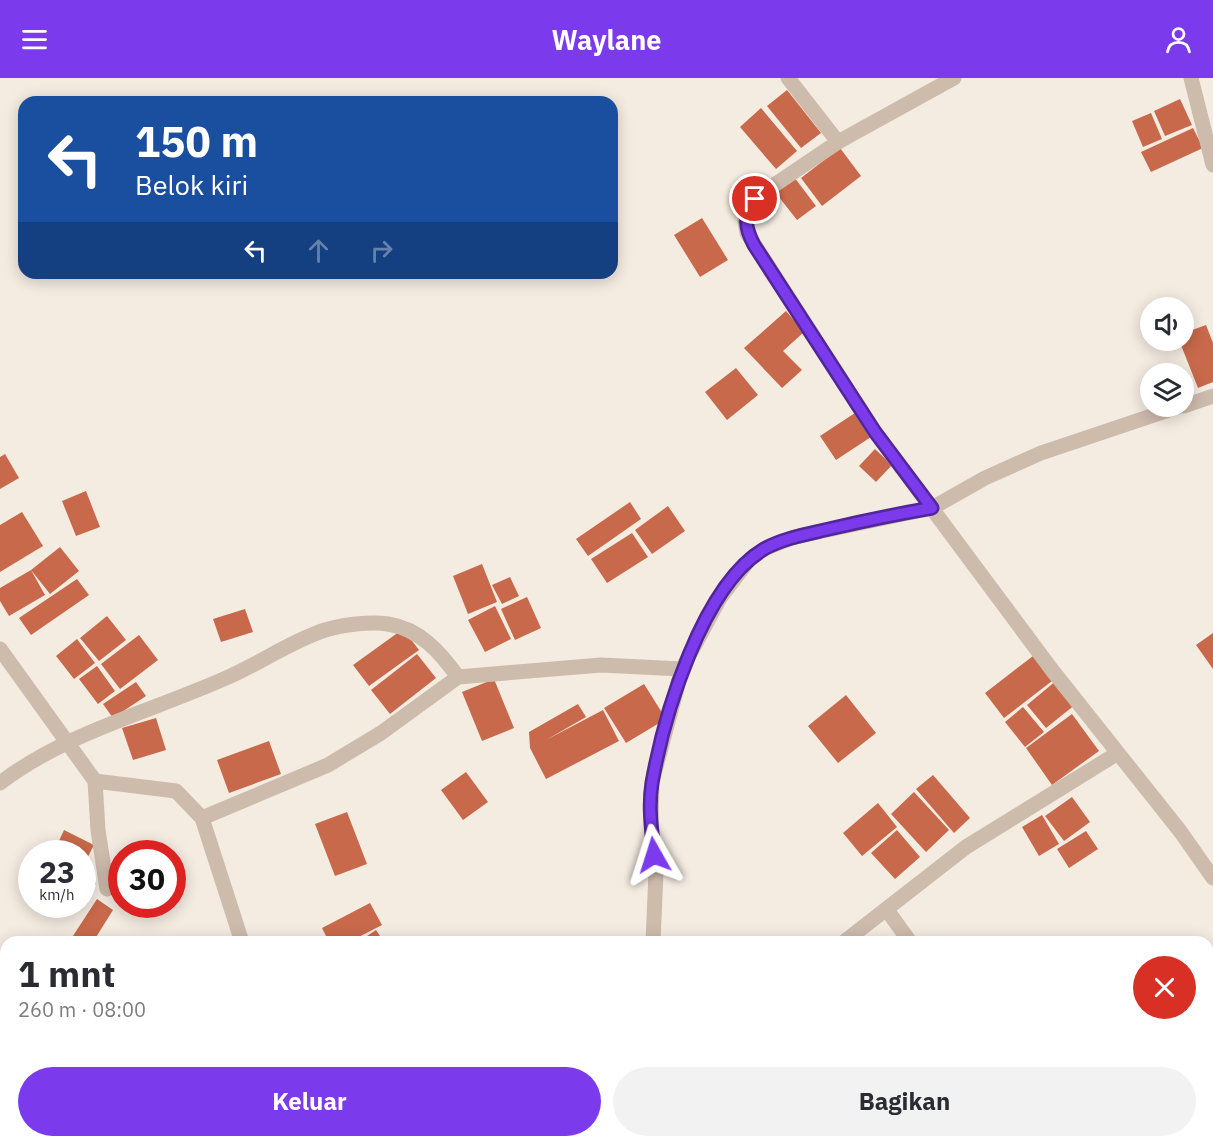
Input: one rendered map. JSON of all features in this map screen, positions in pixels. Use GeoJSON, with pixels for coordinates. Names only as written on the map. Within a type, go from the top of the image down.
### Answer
{"type":"FeatureCollection","features":[{"type":"Feature","properties":{"kind":"street"},"geometry":{"type":"LineString","coordinates":[[788,78],[838,142]]}},
{"type":"Feature","properties":{"kind":"street"},"geometry":{"type":"LineString","coordinates":[[954,78],[838,142],[755,199],[748,208],[745,221],[747,232],[875,432],[1052,670],[1213,878]]}},
{"type":"Feature","properties":{"kind":"street"},"geometry":{"type":"LineString","coordinates":[[1191,78],[1213,165]]}},
{"type":"Feature","properties":{"kind":"street"},"geometry":{"type":"LineString","coordinates":[[1194,402],[1213,396]]}},
{"type":"Feature","properties":{"kind":"street"},"geometry":{"type":"LineString","coordinates":[[653,936],[656,872],[651,823],[651,792],[682,669],[702,627],[734,578],[750,559],[766,548],[804,535],[932,508],[985,478],[1041,453],[1149,417]]}},
{"type":"Feature","properties":{"kind":"street"},"geometry":{"type":"LineString","coordinates":[[0,783],[21,767],[65,742],[226,678],[325,630],[386,623],[410,629],[444,657],[458,677]]}},
{"type":"Feature","properties":{"kind":"street"},"geometry":{"type":"LineString","coordinates":[[0,649],[95,781],[98,830],[107,889]]}},
{"type":"Feature","properties":{"kind":"street"},"geometry":{"type":"LineString","coordinates":[[202,818],[328,765],[381,733],[458,677],[601,665],[682,669]]}},
{"type":"Feature","properties":{"kind":"street"},"geometry":{"type":"LineString","coordinates":[[852,936],[887,910],[923,878],[966,847],[1118,753]]}},
{"type":"Feature","properties":{"kind":"street"},"geometry":{"type":"LineString","coordinates":[[95,781],[176,791],[202,818],[240,936]]}},
{"type":"Feature","properties":{"kind":"street"},"geometry":{"type":"LineString","coordinates":[[887,910],[906,936]]}},
{"type":"Feature","properties":{"kind":"building"},"geometry":{"type":"Polygon","coordinates":[[[787,90],[821,133],[801,148],[767,106],[787,90]]]}},
{"type":"Feature","properties":{"kind":"building"},"geometry":{"type":"Polygon","coordinates":[[[1180,99],[1192,125],[1165,136],[1154,111],[1180,99]]]}},
{"type":"Feature","properties":{"kind":"building"},"geometry":{"type":"Polygon","coordinates":[[[761,108],[797,151],[776,169],[740,127],[761,108]]]}},
{"type":"Feature","properties":{"kind":"building"},"geometry":{"type":"Polygon","coordinates":[[[1151,113],[1162,139],[1143,147],[1132,121],[1151,113]]]}},
{"type":"Feature","properties":{"kind":"building"},"geometry":{"type":"Polygon","coordinates":[[[1193,128],[1203,148],[1151,172],[1141,152],[1193,128]]]}},
{"type":"Feature","properties":{"kind":"building"},"geometry":{"type":"Polygon","coordinates":[[[840,148],[861,176],[822,206],[801,178],[840,148]]]}},
{"type":"Feature","properties":{"kind":"building"},"geometry":{"type":"Polygon","coordinates":[[[794,177],[816,206],[797,220],[775,192],[794,177]]]}},
{"type":"Feature","properties":{"kind":"building"},"geometry":{"type":"Polygon","coordinates":[[[702,218],[728,260],[700,277],[674,235],[702,218]]]}},
{"type":"Feature","properties":{"kind":"building"},"geometry":{"type":"Polygon","coordinates":[[[786,311],[804,332],[783,351],[802,370],[782,388],[744,348],[786,311]]]}},
{"type":"Feature","properties":{"kind":"building"},"geometry":{"type":"Polygon","coordinates":[[[1206,325],[1213,343],[1213,382],[1198,388],[1194,378],[1194,363],[1188,363],[1183,351],[1194,351],[1194,329],[1206,325]]]}},
{"type":"Feature","properties":{"kind":"building"},"geometry":{"type":"Polygon","coordinates":[[[736,368],[758,395],[727,420],[705,392],[736,368]]]}},
{"type":"Feature","properties":{"kind":"building"},"geometry":{"type":"Polygon","coordinates":[[[858,411],[874,435],[836,460],[820,436],[858,411]]]}},
{"type":"Feature","properties":{"kind":"building"},"geometry":{"type":"Polygon","coordinates":[[[875,449],[892,465],[876,482],[859,466],[875,449]]]}},
{"type":"Feature","properties":{"kind":"building"},"geometry":{"type":"Polygon","coordinates":[[[5,454],[19,478],[0,489],[0,457],[5,454]]]}},
{"type":"Feature","properties":{"kind":"building"},"geometry":{"type":"Polygon","coordinates":[[[86,491],[100,527],[76,536],[62,501],[86,491]]]}},
{"type":"Feature","properties":{"kind":"building"},"geometry":{"type":"Polygon","coordinates":[[[630,502],[641,519],[588,556],[576,539],[630,502]]]}},
{"type":"Feature","properties":{"kind":"building"},"geometry":{"type":"Polygon","coordinates":[[[668,506],[685,531],[652,554],[635,530],[668,506]]]}},
{"type":"Feature","properties":{"kind":"building"},"geometry":{"type":"Polygon","coordinates":[[[22,512],[43,546],[0,572],[0,525],[22,512]]]}},
{"type":"Feature","properties":{"kind":"building"},"geometry":{"type":"Polygon","coordinates":[[[632,533],[648,557],[607,583],[591,559],[632,533]]]}},
{"type":"Feature","properties":{"kind":"building"},"geometry":{"type":"Polygon","coordinates":[[[60,547],[79,571],[50,594],[31,570],[60,547]]]}},
{"type":"Feature","properties":{"kind":"building"},"geometry":{"type":"Polygon","coordinates":[[[482,564],[497,602],[468,614],[453,576],[482,564]]]}},
{"type":"Feature","properties":{"kind":"building"},"geometry":{"type":"Polygon","coordinates":[[[31,570],[45,595],[9,616],[0,601],[0,588],[31,570]]]}},
{"type":"Feature","properties":{"kind":"building"},"geometry":{"type":"Polygon","coordinates":[[[510,577],[519,596],[502,604],[492,585],[510,577]]]}},
{"type":"Feature","properties":{"kind":"building"},"geometry":{"type":"Polygon","coordinates":[[[77,579],[89,595],[31,635],[19,618],[77,579]]]}},
{"type":"Feature","properties":{"kind":"building"},"geometry":{"type":"Polygon","coordinates":[[[527,597],[541,628],[515,640],[501,609],[527,597]]]}},
{"type":"Feature","properties":{"kind":"building"},"geometry":{"type":"Polygon","coordinates":[[[495,606],[511,639],[485,652],[468,620],[495,606]]]}},
{"type":"Feature","properties":{"kind":"building"},"geometry":{"type":"Polygon","coordinates":[[[245,609],[253,632],[221,642],[213,619],[245,609]]]}},
{"type":"Feature","properties":{"kind":"building"},"geometry":{"type":"Polygon","coordinates":[[[107,616],[126,640],[99,661],[80,638],[107,616]]]}},
{"type":"Feature","properties":{"kind":"building"},"geometry":{"type":"Polygon","coordinates":[[[403,629],[419,650],[369,686],[353,665],[403,629]]]}},
{"type":"Feature","properties":{"kind":"building"},"geometry":{"type":"Polygon","coordinates":[[[1213,633],[1213,669],[1196,645],[1213,633]]]}},
{"type":"Feature","properties":{"kind":"building"},"geometry":{"type":"Polygon","coordinates":[[[139,635],[158,660],[120,689],[101,664],[139,635]]]}},
{"type":"Feature","properties":{"kind":"building"},"geometry":{"type":"Polygon","coordinates":[[[77,639],[95,663],[74,679],[56,656],[77,639]]]}},
{"type":"Feature","properties":{"kind":"building"},"geometry":{"type":"Polygon","coordinates":[[[417,654],[436,678],[390,714],[371,690],[417,654]]]}},
{"type":"Feature","properties":{"kind":"building"},"geometry":{"type":"Polygon","coordinates":[[[1033,656],[1052,681],[1004,718],[985,693],[1033,656]]]}},
{"type":"Feature","properties":{"kind":"building"},"geometry":{"type":"Polygon","coordinates":[[[97,666],[115,691],[98,704],[79,679],[97,666]]]}},
{"type":"Feature","properties":{"kind":"building"},"geometry":{"type":"Polygon","coordinates":[[[494,679],[514,728],[482,741],[462,692],[494,679]]]}},
{"type":"Feature","properties":{"kind":"building"},"geometry":{"type":"Polygon","coordinates":[[[1057,680],[1076,704],[1046,728],[1027,705],[1057,680]]]}},
{"type":"Feature","properties":{"kind":"building"},"geometry":{"type":"Polygon","coordinates":[[[136,682],[146,696],[113,718],[103,704],[136,682]]]}},
{"type":"Feature","properties":{"kind":"building"},"geometry":{"type":"Polygon","coordinates":[[[644,684],[666,719],[626,743],[604,708],[644,684]]]}},
{"type":"Feature","properties":{"kind":"building"},"geometry":{"type":"Polygon","coordinates":[[[846,695],[876,733],[838,763],[808,726],[846,695]]]}},
{"type":"Feature","properties":{"kind":"building"},"geometry":{"type":"Polygon","coordinates":[[[578,704],[586,717],[546,740],[603,710],[619,741],[546,779],[530,748],[529,732],[578,704]]]}},
{"type":"Feature","properties":{"kind":"building"},"geometry":{"type":"Polygon","coordinates":[[[1023,707],[1044,732],[1025,747],[1005,722],[1023,707]]]}},
{"type":"Feature","properties":{"kind":"building"},"geometry":{"type":"Polygon","coordinates":[[[1072,714],[1099,751],[1052,785],[1026,748],[1072,714]]]}},
{"type":"Feature","properties":{"kind":"building"},"geometry":{"type":"Polygon","coordinates":[[[156,718],[166,750],[133,760],[122,728],[156,718]]]}},
{"type":"Feature","properties":{"kind":"building"},"geometry":{"type":"Polygon","coordinates":[[[269,741],[281,774],[229,793],[217,760],[269,741]]]}},
{"type":"Feature","properties":{"kind":"building"},"geometry":{"type":"Polygon","coordinates":[[[466,772],[488,802],[463,820],[441,790],[466,772]]]}},
{"type":"Feature","properties":{"kind":"building"},"geometry":{"type":"Polygon","coordinates":[[[933,775],[970,818],[954,833],[916,789],[933,775]]]}},
{"type":"Feature","properties":{"kind":"building"},"geometry":{"type":"Polygon","coordinates":[[[914,792],[949,830],[926,852],[891,814],[914,792]]]}},
{"type":"Feature","properties":{"kind":"building"},"geometry":{"type":"Polygon","coordinates":[[[1072,797],[1090,822],[1064,841],[1045,816],[1072,797]]]}},
{"type":"Feature","properties":{"kind":"building"},"geometry":{"type":"Polygon","coordinates":[[[878,803],[897,827],[862,856],[843,833],[878,803]]]}},
{"type":"Feature","properties":{"kind":"building"},"geometry":{"type":"Polygon","coordinates":[[[347,812],[367,864],[335,876],[315,824],[347,812]]]}},
{"type":"Feature","properties":{"kind":"building"},"geometry":{"type":"Polygon","coordinates":[[[1042,815],[1059,844],[1039,856],[1022,827],[1042,815]]]}},
{"type":"Feature","properties":{"kind":"building"},"geometry":{"type":"Polygon","coordinates":[[[64,830],[84,840],[59,840],[64,830]]]}},
{"type":"Feature","properties":{"kind":"building"},"geometry":{"type":"Polygon","coordinates":[[[897,830],[920,857],[895,879],[871,853],[897,830]]]}},
{"type":"Feature","properties":{"kind":"building"},"geometry":{"type":"Polygon","coordinates":[[[1086,831],[1098,849],[1069,868],[1057,849],[1086,831]]]}},
{"type":"Feature","properties":{"kind":"building"},"geometry":{"type":"Polygon","coordinates":[[[97,899],[108,907],[108,918],[97,936],[73,936],[85,918],[96,918],[97,899]]]}},
{"type":"Feature","properties":{"kind":"building"},"geometry":{"type":"Polygon","coordinates":[[[370,903],[382,925],[361,936],[326,936],[322,928],[370,903]]]}},
{"type":"Feature","properties":{"kind":"building"},"geometry":{"type":"Polygon","coordinates":[[[376,930],[380,936],[367,936],[376,930]]]}},
{"type":"Feature","properties":{"kind":"route"},"geometry":{"type":"LineString","coordinates":[[654,855],[650,802],[652,782],[682,669],[702,627],[734,578],[750,559],[766,548],[794,537],[888,515],[932,508],[875,432],[754,245],[747,232],[745,221],[748,208],[755,199]]}}]}
